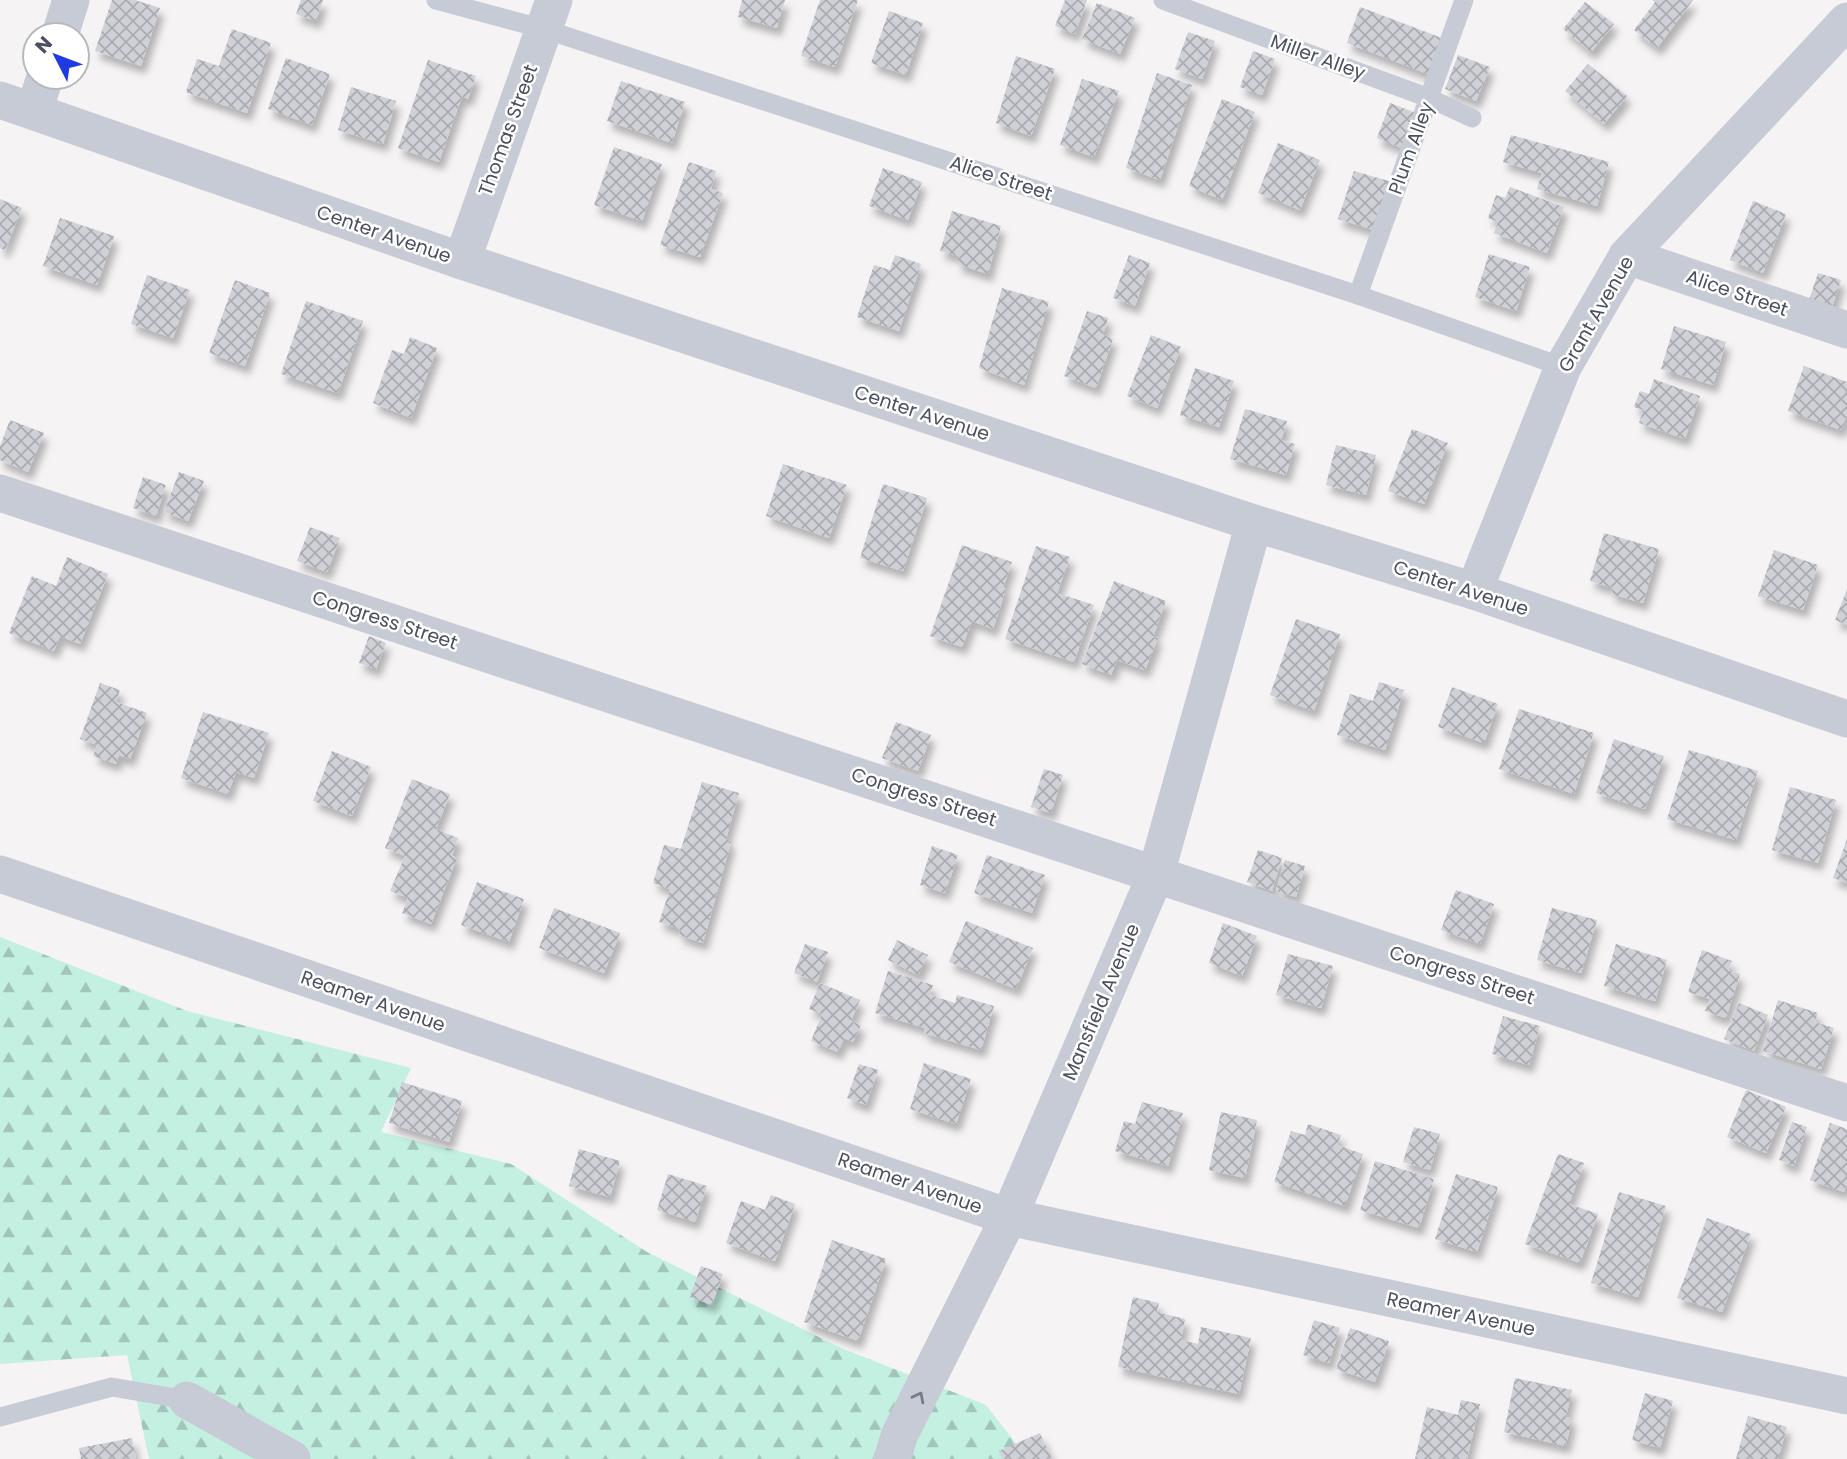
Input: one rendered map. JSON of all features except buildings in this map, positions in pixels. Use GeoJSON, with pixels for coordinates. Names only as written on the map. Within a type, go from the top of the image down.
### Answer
{"type":"FeatureCollection","features":[{"type":"Feature","properties":{"kind":"street"},"geometry":{"type":"LineString","coordinates":[[64,21],[71,0]]}},
{"type":"Feature","properties":{"kind":"street","name":"Thomas Street"},"geometry":{"type":"LineString","coordinates":[[462,261],[549,14]]}},
{"type":"Feature","properties":{"kind":"street","name":"Grant Avenue"},"geometry":{"type":"LineString","coordinates":[[1474,591],[1563,367],[1627,256],[1847,21]]}},
{"type":"Feature","properties":{"kind":"street","name":"Center Avenue"},"geometry":{"type":"LineString","coordinates":[[26,96],[462,261],[1254,523],[1474,591],[1847,719]]}},
{"type":"Feature","properties":{"kind":"street","name":"Alice Street"},"geometry":{"type":"LineString","coordinates":[[1627,256],[1847,330]]}},
{"type":"Feature","properties":{"kind":"street","name":"Congress Street"},"geometry":{"type":"LineString","coordinates":[[0,493],[1847,1103]]}},
{"type":"Feature","properties":{"kind":"street","name":"Mansfield Avenue"},"geometry":{"type":"LineString","coordinates":[[892,1459],[900,1434],[1009,1217],[1156,874],[1254,523]]}},
{"type":"Feature","properties":{"kind":"street","name":"Reamer Avenue"},"geometry":{"type":"LineString","coordinates":[[0,874],[1009,1217],[1847,1396]]}},
{"type":"Feature","properties":{"kind":"street"},"geometry":{"type":"LineString","coordinates":[[187,1400],[292,1459]]}},
{"type":"Feature","properties":{"kind":"lane","name":"Alice Street"},"geometry":{"type":"LineString","coordinates":[[436,0],[549,14],[1563,367]]}},
{"type":"Feature","properties":{"kind":"lane","name":"Miller Alley"},"geometry":{"type":"LineString","coordinates":[[1163,0],[1429,98],[1472,118]]}},
{"type":"Feature","properties":{"kind":"lane","name":"Plum Alley"},"geometry":{"type":"LineString","coordinates":[[1358,295],[1464,0]]}},
{"type":"Feature","properties":{"kind":"lane"},"geometry":{"type":"LineString","coordinates":[[0,1417],[112,1387],[187,1400]]}},
{"type":"Feature","properties":{"kind":"green space"},"geometry":{"type":"Polygon","coordinates":[[[0,937],[187,1011],[411,1068],[381,1132],[511,1164],[647,1252],[841,1348],[986,1405],[1028,1459],[149,1459],[127,1355],[0,1364],[0,937]]]}}]}
